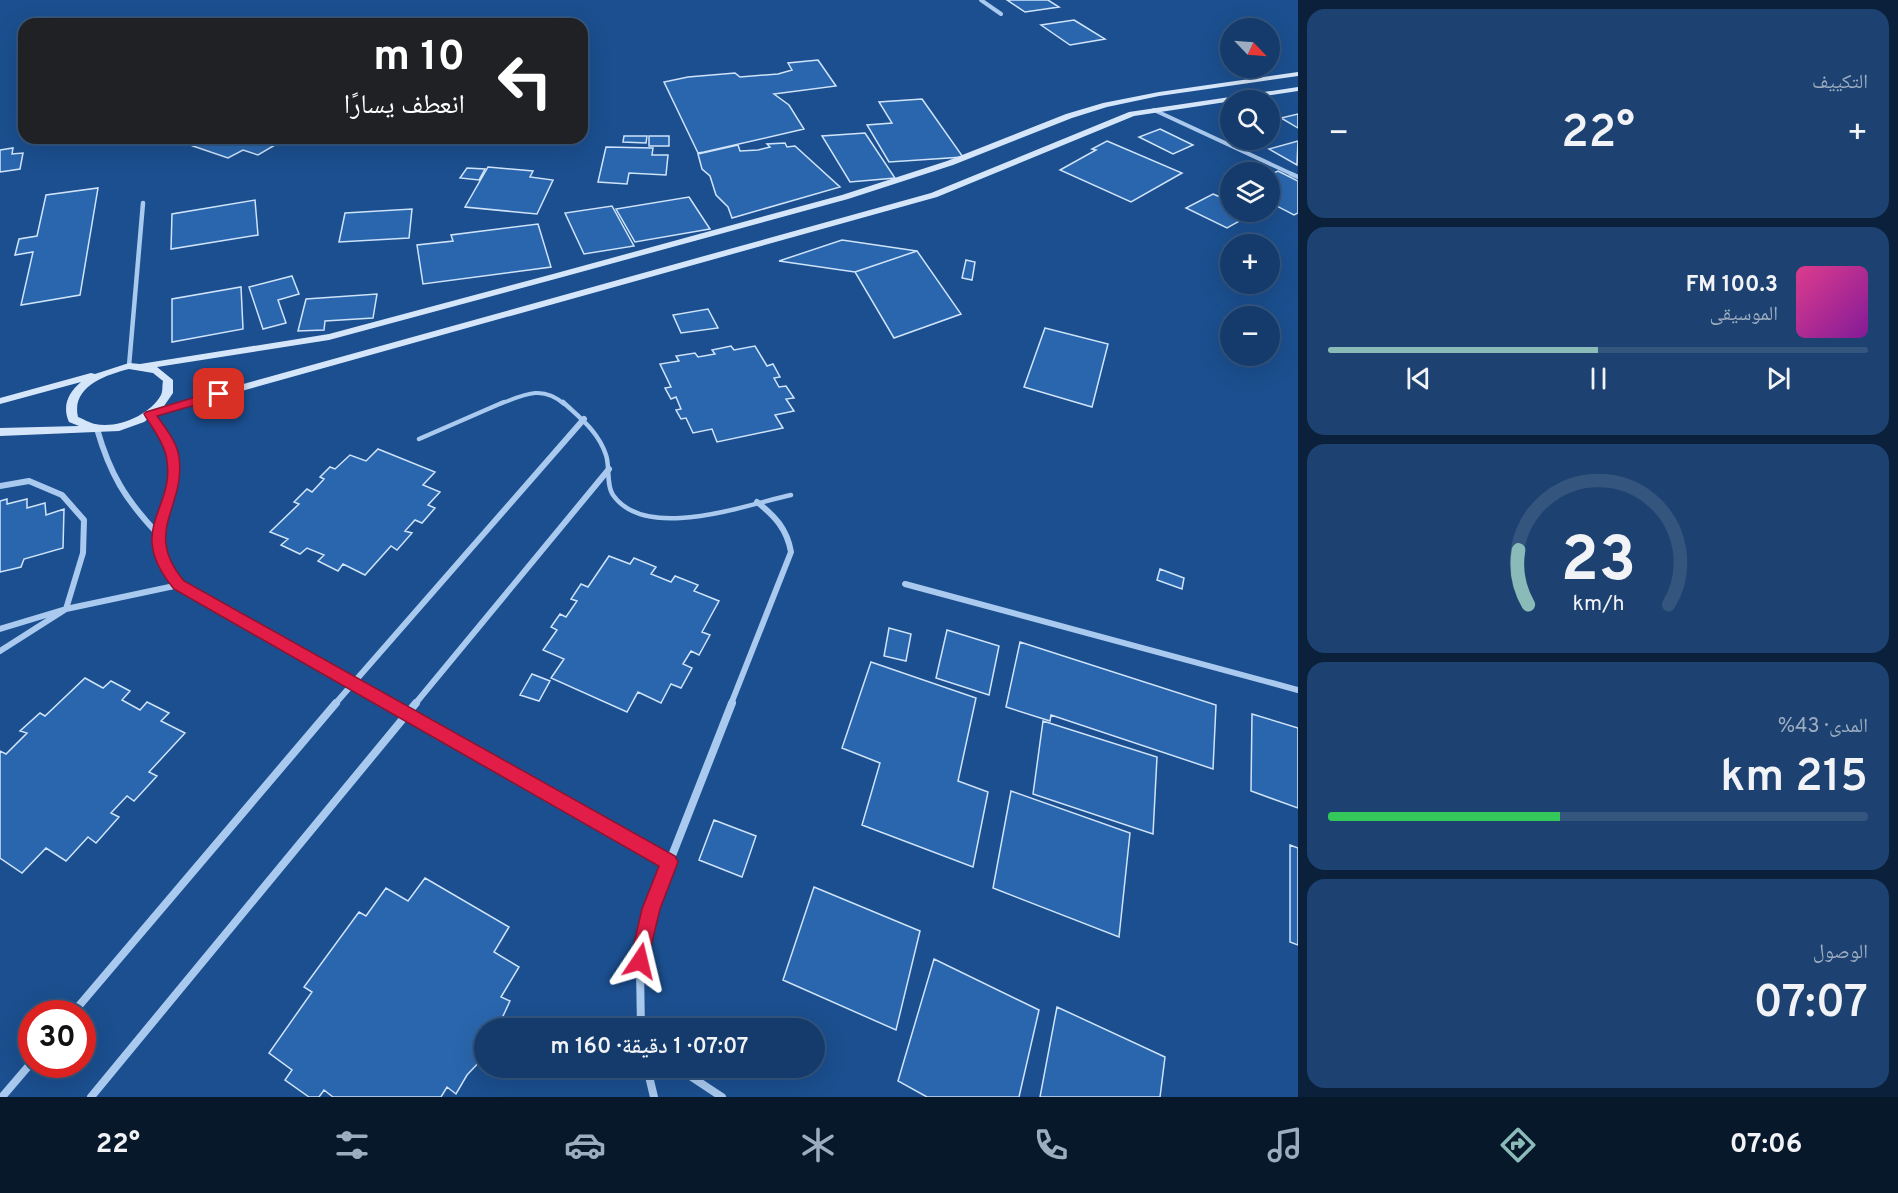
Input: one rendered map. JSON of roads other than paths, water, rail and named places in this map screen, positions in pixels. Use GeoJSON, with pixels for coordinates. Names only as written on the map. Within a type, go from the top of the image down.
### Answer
{"type":"FeatureCollection","features":[{"type":"Feature","properties":{"kind":"main road"},"geometry":{"type":"LineString","coordinates":[[0,401],[129,366],[144,366],[329,337],[865,191],[950,163],[1069,116],[1106,105],[1159,94],[1298,74]]}},
{"type":"Feature","properties":{"kind":"main road"},"geometry":{"type":"LineString","coordinates":[[0,432],[124,426],[151,414],[922,198],[1132,114],[1298,89]]}},
{"type":"Feature","properties":{"kind":"main road"},"geometry":{"type":"LineString","coordinates":[[144,366],[157,369],[166,375],[170,384],[169,393],[151,414]]}},
{"type":"Feature","properties":{"kind":"main road"},"geometry":{"type":"LineString","coordinates":[[97,429],[82,426],[73,419],[69,410],[71,399],[79,389],[106,372]]}},
{"type":"Feature","properties":{"kind":"street"},"geometry":{"type":"LineString","coordinates":[[981,0],[1001,14]]}},
{"type":"Feature","properties":{"kind":"street"},"geometry":{"type":"LineString","coordinates":[[1154,110],[1298,177]]}},
{"type":"Feature","properties":{"kind":"street"},"geometry":{"type":"LineString","coordinates":[[129,366],[143,203]]}},
{"type":"Feature","properties":{"kind":"street"},"geometry":{"type":"LineString","coordinates":[[151,414],[168,441],[172,456],[174,479],[157,533],[164,566],[179,585],[353,683],[405,715],[669,862]]}},
{"type":"Feature","properties":{"kind":"street"},"geometry":{"type":"LineString","coordinates":[[84,1000],[353,683],[584,419]]}},
{"type":"Feature","properties":{"kind":"street"},"geometry":{"type":"LineString","coordinates":[[97,429],[113,480],[124,498],[157,533]]}},
{"type":"Feature","properties":{"kind":"street"},"geometry":{"type":"LineString","coordinates":[[91,1097],[609,469]]}},
{"type":"Feature","properties":{"kind":"street"},"geometry":{"type":"LineString","coordinates":[[0,486],[29,482],[62,495],[84,520],[83,553],[66,609],[0,651]]}},
{"type":"Feature","properties":{"kind":"street"},"geometry":{"type":"LineString","coordinates":[[640,1018],[638,977],[641,945],[651,909],[791,552],[785,527],[778,517],[757,502]]}},
{"type":"Feature","properties":{"kind":"street"},"geometry":{"type":"LineString","coordinates":[[905,584],[1298,690]]}},
{"type":"Feature","properties":{"kind":"street"},"geometry":{"type":"LineString","coordinates":[[0,629],[66,609],[179,585]]}},
{"type":"Feature","properties":{"kind":"street"},"geometry":{"type":"LineString","coordinates":[[1,1097],[18,1078]]}},
{"type":"Feature","properties":{"kind":"street"},"geometry":{"type":"LineString","coordinates":[[649,1078],[654,1097]]}},
{"type":"Feature","properties":{"kind":"street"},"geometry":{"type":"LineString","coordinates":[[693,1078],[722,1097]]}},
{"type":"Feature","properties":{"kind":"lane"},"geometry":{"type":"LineString","coordinates":[[419,439],[530,393],[553,394],[584,419],[601,442],[609,469],[612,494],[626,509],[646,518],[676,520],[791,495]]}}]}
